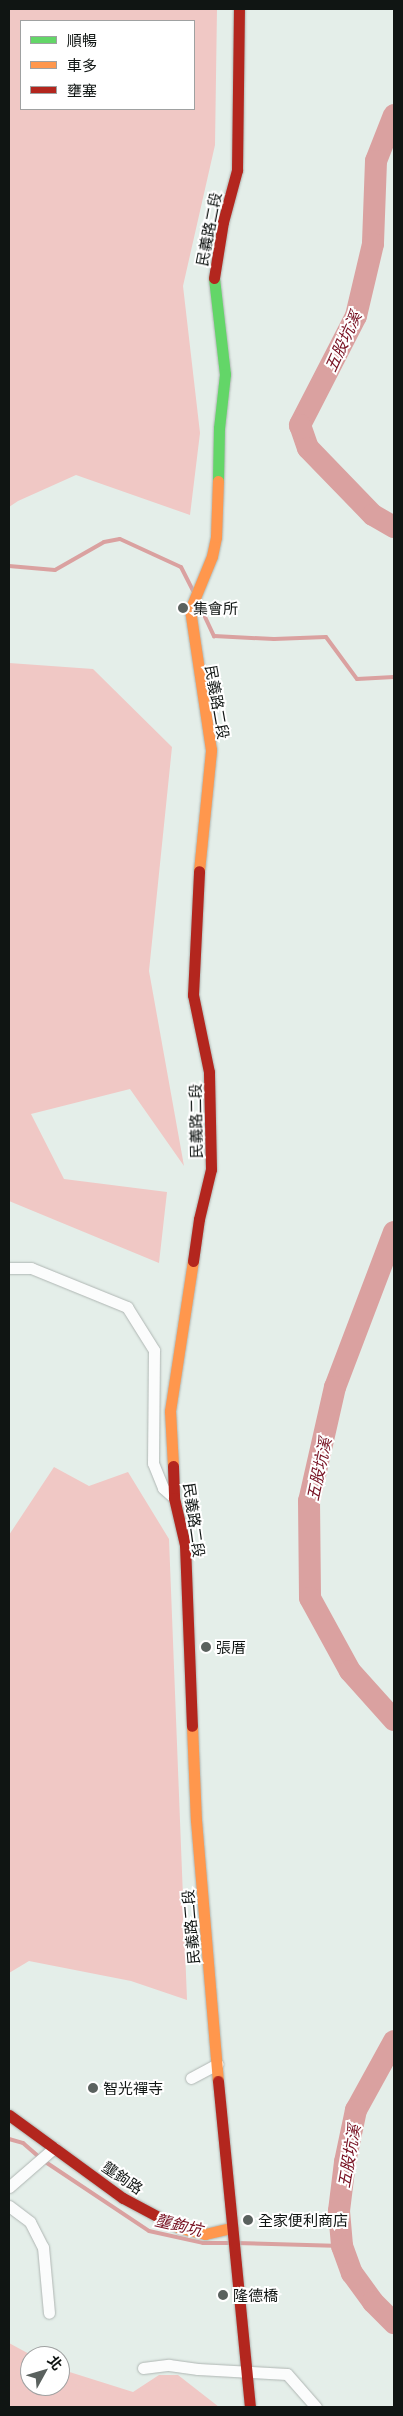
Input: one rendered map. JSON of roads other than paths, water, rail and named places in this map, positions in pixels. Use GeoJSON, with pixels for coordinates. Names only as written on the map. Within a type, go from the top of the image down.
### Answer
{"type":"FeatureCollection","features":[{"type":"Feature","properties":{"kind":"main road","name":"民義路二段"},"geometry":{"type":"LineString","coordinates":[[233,2234],[196,1820],[185,1545],[174,1498],[170,1411],[199,1218],[211,1169],[209,1072],[194,995],[200,854],[211,750],[190,610],[212,556],[216,537],[219,428],[225,374],[214,277],[223,222],[237,170],[238,9]]}},
{"type":"Feature","properties":{"kind":"main road","name":"壟鉤路"},"geometry":{"type":"LineString","coordinates":[[9,2115],[51,2151],[123,2198],[180,2228],[205,2234],[233,2234]]}},
{"type":"Feature","properties":{"kind":"main road"},"geometry":{"type":"LineString","coordinates":[[233,2234],[250,2407]]}},
{"type":"Feature","properties":{"kind":"street"},"geometry":{"type":"LineString","coordinates":[[9,1268],[31,1268],[127,1307],[154,1350],[153,1463],[163,1488],[174,1498]]}},
{"type":"Feature","properties":{"kind":"street"},"geometry":{"type":"LineString","coordinates":[[192,2078],[217,2064]]}},
{"type":"Feature","properties":{"kind":"street"},"geometry":{"type":"LineString","coordinates":[[9,2187],[51,2151]]}},
{"type":"Feature","properties":{"kind":"street"},"geometry":{"type":"LineString","coordinates":[[9,2206],[30,2222],[43,2247],[49,2313]]}},
{"type":"Feature","properties":{"kind":"street"},"geometry":{"type":"LineString","coordinates":[[142,2368],[169,2365],[286,2374],[316,2407]]}},
{"type":"Feature","properties":{"kind":"waterway","name":"五股坑溪"},"geometry":{"type":"LineString","coordinates":[[394,115],[376,161],[373,244],[356,316],[300,425],[308,448],[373,515],[394,527]]}},
{"type":"Feature","properties":{"kind":"waterway"},"geometry":{"type":"LineString","coordinates":[[9,566],[55,570],[104,542],[120,539],[181,567],[193,591]]}},
{"type":"Feature","properties":{"kind":"waterway"},"geometry":{"type":"LineString","coordinates":[[198,602],[214,636],[274,639],[326,637],[357,679],[394,677]]}},
{"type":"Feature","properties":{"kind":"waterway","name":"五股坑溪"},"geometry":{"type":"LineString","coordinates":[[394,1232],[335,1387],[309,1501],[310,1598],[350,1671],[394,1720]]}},
{"type":"Feature","properties":{"kind":"waterway","name":"五股坑溪"},"geometry":{"type":"LineString","coordinates":[[394,2041],[356,2110],[345,2162],[339,2211],[342,2246],[352,2273],[373,2302],[394,2323]]}},
{"type":"Feature","properties":{"kind":"waterway","name":"壟鉤坑"},"geometry":{"type":"LineString","coordinates":[[9,2139],[23,2143],[44,2161],[149,2231],[203,2243],[229,2243]]}},
{"type":"Feature","properties":{"kind":"waterway","name":"壟鉤坑"},"geometry":{"type":"LineString","coordinates":[[236,2243],[342,2246]]}},
{"type":"Feature","properties":{"kind":"place","name":"集會所"},"geometry":{"type":"Point","coordinates":[183,608]}},
{"type":"Feature","properties":{"kind":"place","name":"張厝"},"geometry":{"type":"Point","coordinates":[206,1647]}},
{"type":"Feature","properties":{"kind":"place","name":"智光禪寺"},"geometry":{"type":"Point","coordinates":[93,2088]}},
{"type":"Feature","properties":{"kind":"place","name":"全家便利商店"},"geometry":{"type":"Point","coordinates":[248,2220]}},
{"type":"Feature","properties":{"kind":"place","name":"隆德橋"},"geometry":{"type":"Point","coordinates":[223,2295]}}]}
